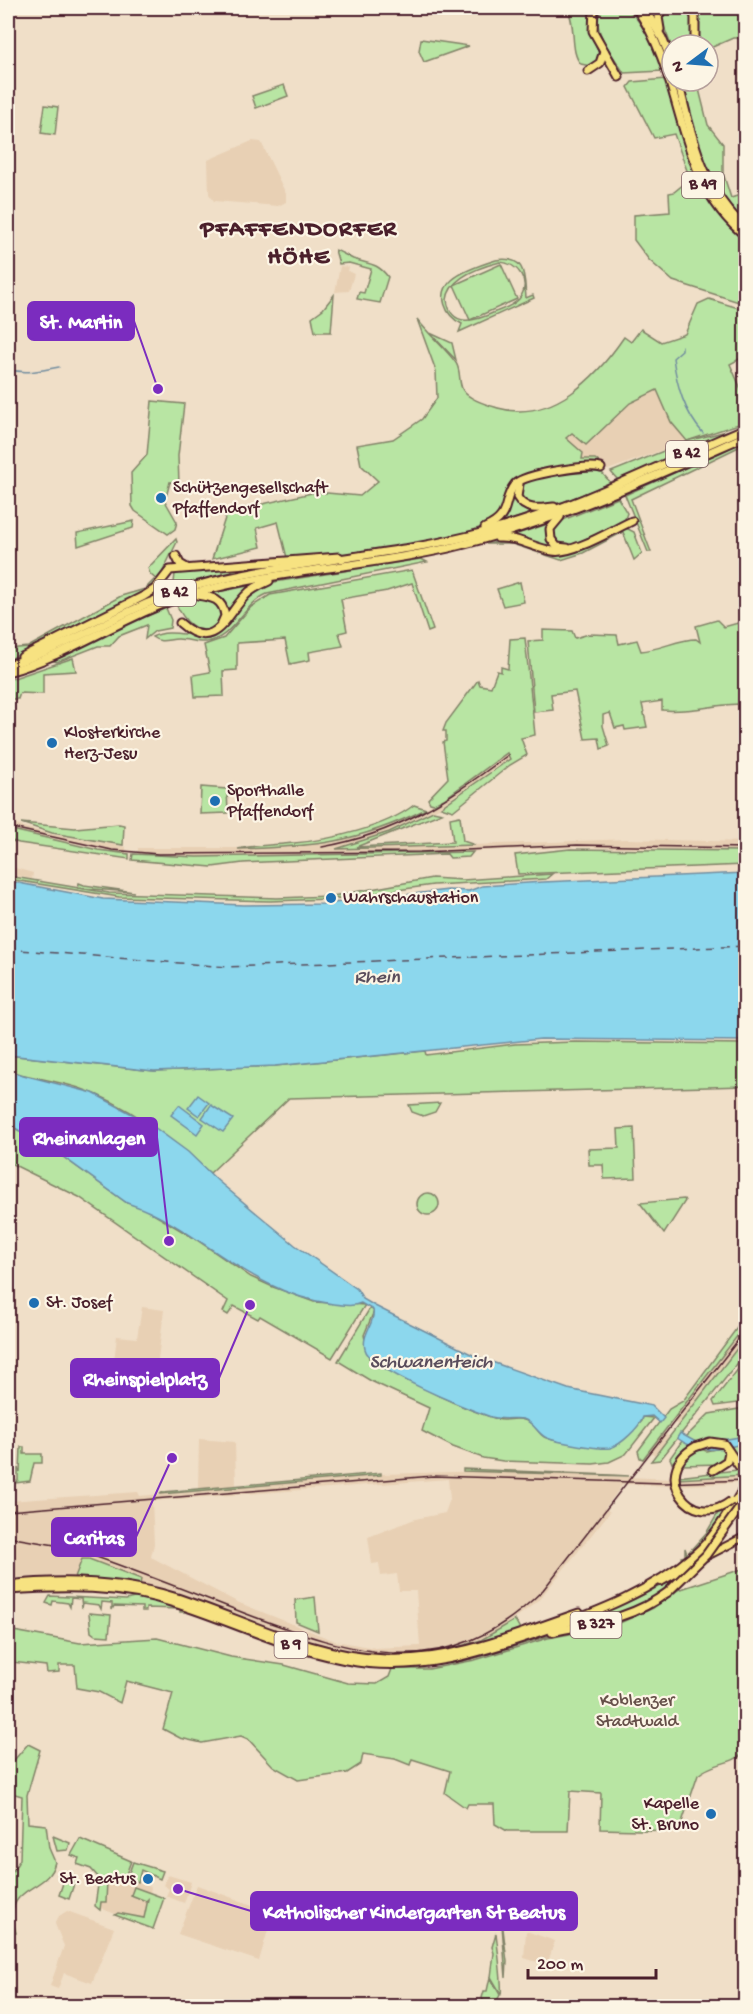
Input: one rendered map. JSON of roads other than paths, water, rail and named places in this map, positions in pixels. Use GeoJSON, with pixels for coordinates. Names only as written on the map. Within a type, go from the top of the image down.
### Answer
{"type":"FeatureCollection","features":[{"type":"Feature","properties":{"kind":"highway"},"geometry":{"type":"LineString","coordinates":[[599,8],[594,11],[593,31],[619,77]]}},
{"type":"Feature","properties":{"kind":"highway"},"geometry":{"type":"LineString","coordinates":[[630,8],[642,17]]}},
{"type":"Feature","properties":{"kind":"highway","name":"B 49"},"geometry":{"type":"LineString","coordinates":[[636,8],[666,63],[688,149],[701,183],[726,218],[746,236]]}},
{"type":"Feature","properties":{"kind":"highway"},"geometry":{"type":"LineString","coordinates":[[644,8],[660,35]]}},
{"type":"Feature","properties":{"kind":"highway"},"geometry":{"type":"LineString","coordinates":[[661,33],[658,17],[663,8]]}},
{"type":"Feature","properties":{"kind":"highway"},"geometry":{"type":"LineString","coordinates":[[691,8],[695,17],[695,33]]}},
{"type":"Feature","properties":{"kind":"highway"},"geometry":{"type":"LineString","coordinates":[[588,71],[600,63],[604,51]]}},
{"type":"Feature","properties":{"kind":"highway","name":"B 49"},"geometry":{"type":"LineString","coordinates":[[681,93],[705,176],[720,201],[746,228]]}},
{"type":"Feature","properties":{"kind":"highway","name":"B 42"},"geometry":{"type":"LineString","coordinates":[[8,667],[118,615],[177,592],[240,576],[469,536],[564,510],[746,428]]}},
{"type":"Feature","properties":{"kind":"highway","name":"B 42"},"geometry":{"type":"LineString","coordinates":[[8,667],[54,656],[143,612],[193,594],[279,576],[408,556],[481,540],[564,510],[746,436]]}},
{"type":"Feature","properties":{"kind":"highway"},"geometry":{"type":"LineString","coordinates":[[469,536],[499,521],[506,511],[515,486],[522,480],[588,467],[601,468]]}},
{"type":"Feature","properties":{"kind":"highway"},"geometry":{"type":"LineString","coordinates":[[522,480],[516,494],[523,505],[538,509],[564,510]]}},
{"type":"Feature","properties":{"kind":"highway"},"geometry":{"type":"LineString","coordinates":[[564,510],[552,526],[551,539],[560,548],[575,546]]}},
{"type":"Feature","properties":{"kind":"highway"},"geometry":{"type":"LineString","coordinates":[[481,540],[518,539],[557,552],[632,521]]}},
{"type":"Feature","properties":{"kind":"highway"},"geometry":{"type":"LineString","coordinates":[[176,556],[182,566],[189,568]]}},
{"type":"Feature","properties":{"kind":"highway"},"geometry":{"type":"LineString","coordinates":[[155,589],[170,570],[330,557],[352,558]]}},
{"type":"Feature","properties":{"kind":"highway"},"geometry":{"type":"LineString","coordinates":[[180,623],[198,633],[216,631],[228,622],[246,594],[279,576]]}},
{"type":"Feature","properties":{"kind":"highway"},"geometry":{"type":"LineString","coordinates":[[8,667],[155,589],[167,588]]}},
{"type":"Feature","properties":{"kind":"highway"},"geometry":{"type":"LineString","coordinates":[[193,594],[212,597],[223,605],[225,619],[216,631]]}},
{"type":"Feature","properties":{"kind":"highway"},"geometry":{"type":"LineString","coordinates":[[713,1470],[737,1463],[724,1444],[714,1442],[690,1450],[677,1466],[676,1485],[685,1502],[706,1510],[722,1507],[743,1496]]}},
{"type":"Feature","properties":{"kind":"highway","name":"B 327"},"geometry":{"type":"LineString","coordinates":[[518,1640],[620,1618],[650,1604],[668,1592],[706,1555],[743,1496],[746,1485]]}},
{"type":"Feature","properties":{"kind":"highway","name":"B 327"},"geometry":{"type":"LineString","coordinates":[[639,1593],[693,1555],[743,1496]]}},
{"type":"Feature","properties":{"kind":"highway","name":"B 9"},"geometry":{"type":"LineString","coordinates":[[8,1585],[60,1582],[133,1590],[347,1655],[396,1660],[466,1650],[599,1609]]}},
{"type":"Feature","properties":{"kind":"highway","name":"B 9"},"geometry":{"type":"LineString","coordinates":[[8,1590],[70,1587],[133,1590]]}},
{"type":"Feature","properties":{"kind":"highway","name":"B 9"},"geometry":{"type":"LineString","coordinates":[[152,1594],[296,1647],[365,1663],[396,1665],[437,1662],[518,1640],[639,1593]]}},
{"type":"Feature","properties":{"kind":"main road","name":"B 9"},"geometry":{"type":"LineString","coordinates":[[639,1593],[746,1538]]}},
{"type":"Feature","properties":{"kind":"water","name":"Rhein"},"geometry":{"type":"Polygon","coordinates":[[[745,873],[745,1041],[541,1039],[275,1066],[154,1071],[8,1055],[8,881],[103,899],[244,905],[324,904],[448,890],[469,891],[482,886],[745,873]]]}},
{"type":"Feature","properties":{"kind":"water","name":"Schwanenteich"},"geometry":{"type":"Polygon","coordinates":[[[8,1071],[93,1093],[147,1122],[188,1152],[218,1181],[295,1245],[357,1289],[363,1299],[375,1306],[475,1356],[568,1389],[652,1406],[664,1418],[660,1423],[652,1416],[643,1417],[630,1435],[610,1448],[588,1447],[547,1438],[523,1419],[491,1417],[401,1378],[371,1358],[365,1349],[365,1338],[373,1310],[361,1303],[333,1304],[303,1298],[250,1274],[178,1228],[127,1203],[59,1154],[8,1124],[8,1071]]]}},
{"type":"Feature","properties":{"kind":"water"},"geometry":{"type":"Polygon","coordinates":[[[198,1095],[209,1103],[199,1116],[188,1108],[198,1095]]]}},
{"type":"Feature","properties":{"kind":"water"},"geometry":{"type":"Polygon","coordinates":[[[179,1105],[204,1124],[197,1134],[171,1115],[179,1105]]]}},
{"type":"Feature","properties":{"kind":"water"},"geometry":{"type":"Polygon","coordinates":[[[211,1105],[233,1119],[223,1132],[202,1118],[211,1105]]]}},
{"type":"Feature","properties":{"kind":"water"},"geometry":{"type":"Polygon","coordinates":[[[680,1433],[699,1444],[745,1436],[745,1443],[727,1448],[702,1449],[677,1438],[680,1433]]]}},
{"type":"Feature","properties":{"kind":"waterway"},"geometry":{"type":"LineString","coordinates":[[682,346],[682,350],[673,358],[677,379],[686,407],[703,433]]}},
{"type":"Feature","properties":{"kind":"waterway"},"geometry":{"type":"LineString","coordinates":[[8,369],[27,372],[59,367]]}},
{"type":"Feature","properties":{"kind":"railway"},"geometry":{"type":"LineString","coordinates":[[322,847],[374,833],[421,813],[464,787],[508,755]]}},
{"type":"Feature","properties":{"kind":"railway"},"geometry":{"type":"LineString","coordinates":[[8,827],[112,850],[158,854],[420,852],[577,845],[746,848]]}},
{"type":"Feature","properties":{"kind":"railway"},"geometry":{"type":"LineString","coordinates":[[8,1537],[55,1545],[91,1555],[324,1641],[362,1649],[399,1653],[435,1651],[471,1640],[507,1620],[543,1590],[746,1330]]}},
{"type":"Feature","properties":{"kind":"railway"},"geometry":{"type":"LineString","coordinates":[[8,1511],[433,1476],[664,1483],[746,1480]]}},
{"type":"Feature","properties":{"kind":"place","name":"St. Martin"},"geometry":{"type":"Point","coordinates":[158,389]}},
{"type":"Feature","properties":{"kind":"place","name":"Schützengesellschaft Pfaffendorf"},"geometry":{"type":"Point","coordinates":[161,498]}},
{"type":"Feature","properties":{"kind":"place","name":"Klosterkirche Herz-Jesu"},"geometry":{"type":"Point","coordinates":[52,743]}},
{"type":"Feature","properties":{"kind":"place","name":"Sporthalle Pfaffendorf"},"geometry":{"type":"Point","coordinates":[215,801]}},
{"type":"Feature","properties":{"kind":"place","name":"Wahrschaustation"},"geometry":{"type":"Point","coordinates":[331,898]}},
{"type":"Feature","properties":{"kind":"place","name":"Rheinanlagen"},"geometry":{"type":"Point","coordinates":[169,1241]}},
{"type":"Feature","properties":{"kind":"place","name":"St. Josef"},"geometry":{"type":"Point","coordinates":[34,1303]}},
{"type":"Feature","properties":{"kind":"place","name":"Rheinspielplatz"},"geometry":{"type":"Point","coordinates":[250,1305]}},
{"type":"Feature","properties":{"kind":"place","name":"Caritas"},"geometry":{"type":"Point","coordinates":[172,1458]}},
{"type":"Feature","properties":{"kind":"place","name":"Kapelle St. Bruno"},"geometry":{"type":"Point","coordinates":[711,1814]}},
{"type":"Feature","properties":{"kind":"place","name":"St. Beatus"},"geometry":{"type":"Point","coordinates":[148,1879]}},
{"type":"Feature","properties":{"kind":"place","name":"Katholischer Kindergarten St Beatus"},"geometry":{"type":"Point","coordinates":[178,1889]}},
{"type":"Feature","properties":{"kind":"district","name":"PFAFFENDORFER HÖHE"},"geometry":{"type":"Point","coordinates":[299,244]}},
{"type":"Feature","properties":{"kind":"park label","name":"Koblenzer Stadtwald"},"geometry":{"type":"Point","coordinates":[637,1711]}}]}
